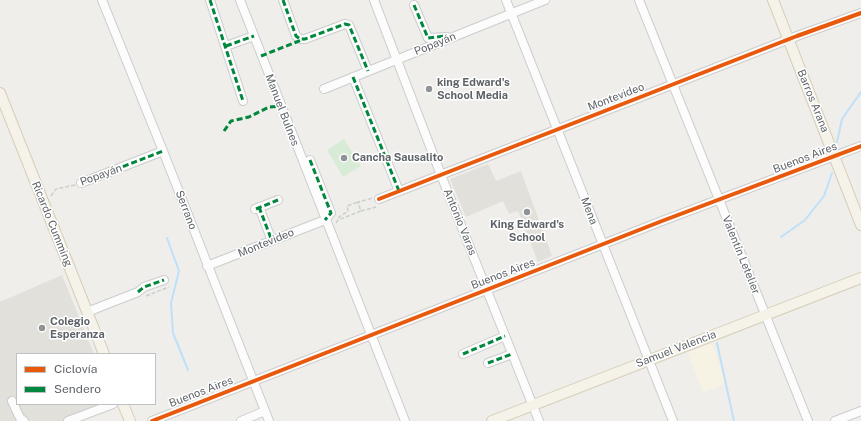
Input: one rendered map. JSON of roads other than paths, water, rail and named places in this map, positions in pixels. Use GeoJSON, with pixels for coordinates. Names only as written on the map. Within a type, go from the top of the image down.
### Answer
{"type":"FeatureCollection","features":[{"type":"Feature","properties":{"kind":"main road","name":"Barros Arana"},"geometry":{"type":"LineString","coordinates":[[774,0],[836,157],[861,225]]}},
{"type":"Feature","properties":{"kind":"main road","name":"Ricardo Cumming"},"geometry":{"type":"LineString","coordinates":[[0,93],[104,353]]}},
{"type":"Feature","properties":{"kind":"main road","name":"Samuel Valencia"},"geometry":{"type":"LineString","coordinates":[[492,421],[861,278]]}},
{"type":"Feature","properties":{"kind":"main road"},"geometry":{"type":"LineString","coordinates":[[124,405],[130,421]]}},
{"type":"Feature","properties":{"kind":"street","name":"Serrano"},"geometry":{"type":"LineString","coordinates":[[102,0],[269,421]]}},
{"type":"Feature","properties":{"kind":"street"},"geometry":{"type":"LineString","coordinates":[[210,0],[243,101]]}},
{"type":"Feature","properties":{"kind":"street","name":"Manuel Bulnes"},"geometry":{"type":"LineString","coordinates":[[240,0],[326,224],[405,421]]}},
{"type":"Feature","properties":{"kind":"street"},"geometry":{"type":"LineString","coordinates":[[283,0],[296,36],[300,39],[305,39],[345,24],[349,25],[352,28],[368,70]]}},
{"type":"Feature","properties":{"kind":"street","name":"Antonio Varas"},"geometry":{"type":"LineString","coordinates":[[374,0],[441,175],[539,421]]}},
{"type":"Feature","properties":{"kind":"street","name":"Mena"},"geometry":{"type":"LineString","coordinates":[[506,0],[673,421]]}},
{"type":"Feature","properties":{"kind":"street","name":"Popayán"},"geometry":{"type":"LineString","coordinates":[[324,89],[353,76],[545,0]]}},
{"type":"Feature","properties":{"kind":"street","name":"Valentín Letelier"},"geometry":{"type":"LineString","coordinates":[[639,0],[808,421]]}},
{"type":"Feature","properties":{"kind":"street"},"geometry":{"type":"LineString","coordinates":[[414,5],[428,38],[446,36],[449,38]]}},
{"type":"Feature","properties":{"kind":"street","name":"Montevideo"},"geometry":{"type":"LineString","coordinates":[[379,199],[861,13]]}},
{"type":"Feature","properties":{"kind":"street"},"geometry":{"type":"LineString","coordinates":[[226,46],[254,36]]}},
{"type":"Feature","properties":{"kind":"street"},"geometry":{"type":"LineString","coordinates":[[353,76],[399,191]]}},
{"type":"Feature","properties":{"kind":"street","name":"Buenos Aires"},"geometry":{"type":"LineString","coordinates":[[155,420],[370,335],[719,200],[836,157],[861,146]]}},
{"type":"Feature","properties":{"kind":"street","name":"Popayán"},"geometry":{"type":"LineString","coordinates":[[81,183],[163,151]]}},
{"type":"Feature","properties":{"kind":"street","name":"Manuel Bulnes"},"geometry":{"type":"LineString","coordinates":[[310,160],[330,214],[326,224]]}},
{"type":"Feature","properties":{"kind":"street"},"geometry":{"type":"LineString","coordinates":[[272,240],[257,208],[278,200]]}},
{"type":"Feature","properties":{"kind":"street","name":"Montevideo"},"geometry":{"type":"LineString","coordinates":[[207,266],[272,240],[326,224]]}},
{"type":"Feature","properties":{"kind":"street"},"geometry":{"type":"LineString","coordinates":[[87,312],[138,292],[144,287],[164,280]]}},
{"type":"Feature","properties":{"kind":"street"},"geometry":{"type":"LineString","coordinates":[[463,354],[506,336]]}},
{"type":"Feature","properties":{"kind":"street"},"geometry":{"type":"LineString","coordinates":[[488,363],[512,354]]}},
{"type":"Feature","properties":{"kind":"street"},"geometry":{"type":"LineString","coordinates":[[12,401],[20,418],[24,421]]}},
{"type":"Feature","properties":{"kind":"street"},"geometry":{"type":"LineString","coordinates":[[68,421],[111,405]]}},
{"type":"Feature","properties":{"kind":"street"},"geometry":{"type":"LineString","coordinates":[[240,421],[265,411]]}},
{"type":"Feature","properties":{"kind":"street"},"geometry":{"type":"LineString","coordinates":[[835,421],[861,411]]}},
{"type":"Feature","properties":{"kind":"waterway"},"geometry":{"type":"LineString","coordinates":[[837,142],[842,119],[861,92]]}},
{"type":"Feature","properties":{"kind":"waterway"},"geometry":{"type":"LineString","coordinates":[[781,237],[805,220],[824,196],[832,173]]}},
{"type":"Feature","properties":{"kind":"waterway"},"geometry":{"type":"LineString","coordinates":[[167,238],[179,271],[171,303],[173,333],[188,370]]}},
{"type":"Feature","properties":{"kind":"waterway"},"geometry":{"type":"LineString","coordinates":[[717,343],[734,421]]}},
{"type":"Feature","properties":{"kind":"place","name":"king Edward's School Media"},"geometry":{"type":"Point","coordinates":[429,89]}},
{"type":"Feature","properties":{"kind":"place","name":"Cancha Sausalito"},"geometry":{"type":"Point","coordinates":[344,158]}},
{"type":"Feature","properties":{"kind":"place","name":"King Edward's School"},"geometry":{"type":"Point","coordinates":[527,212]}},
{"type":"Feature","properties":{"kind":"place","name":"Colegio Esperanza"},"geometry":{"type":"Point","coordinates":[42,328]}}]}
